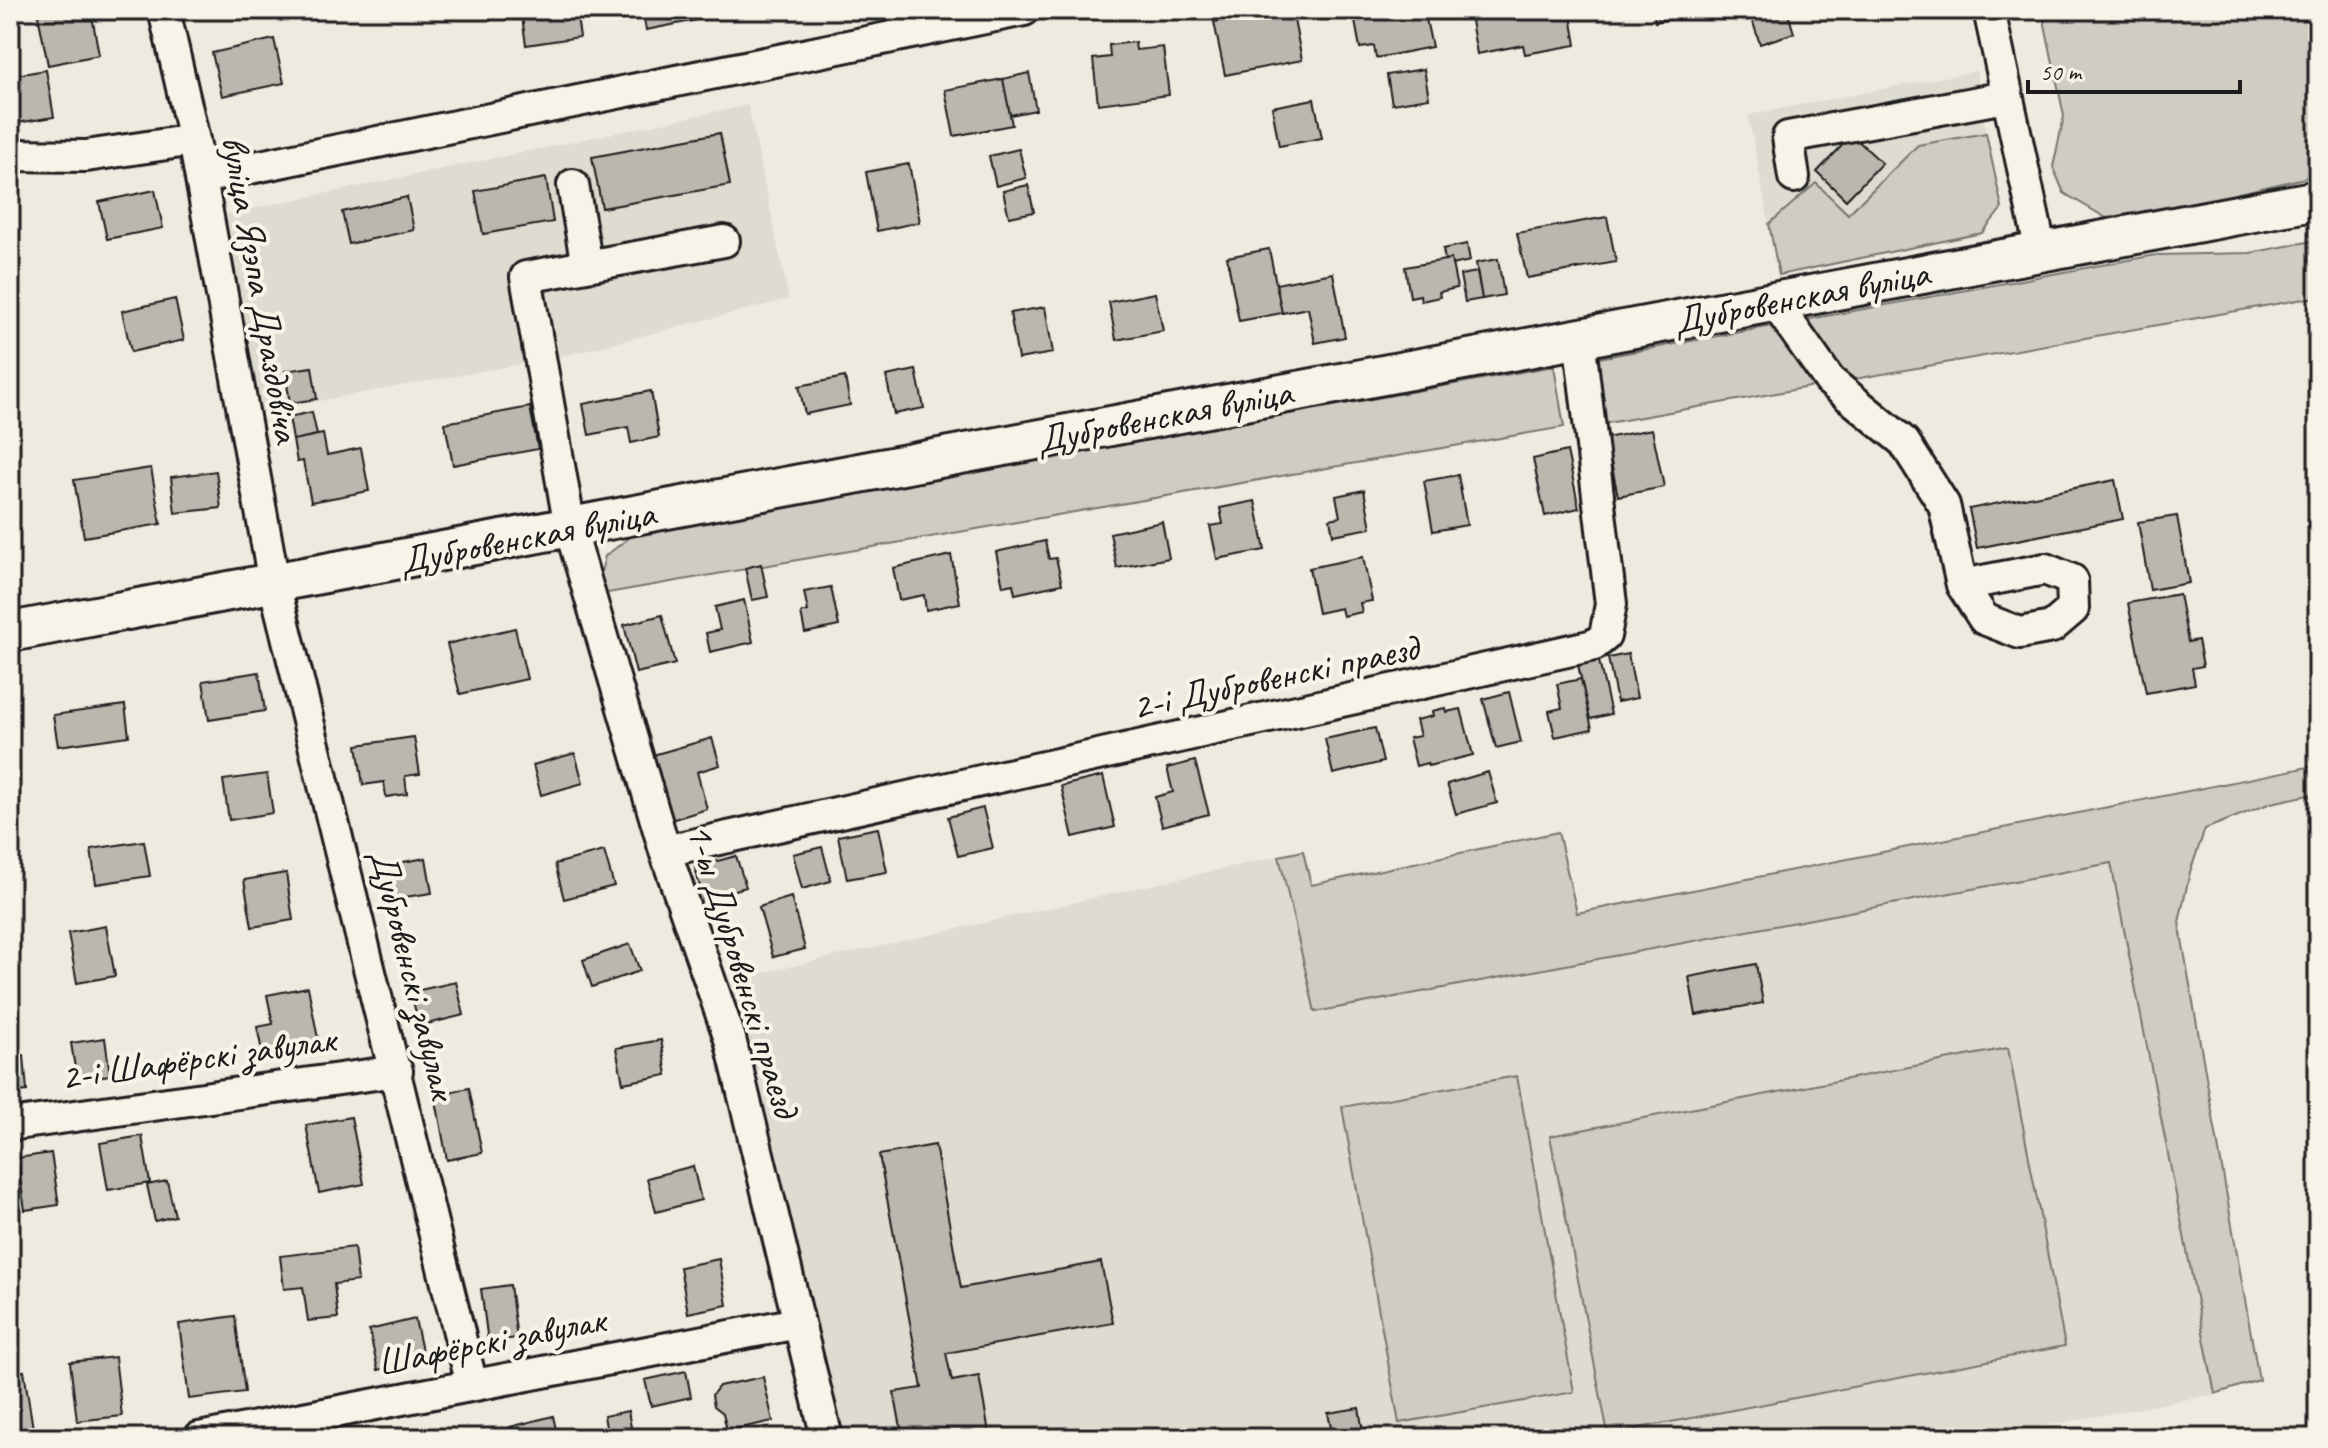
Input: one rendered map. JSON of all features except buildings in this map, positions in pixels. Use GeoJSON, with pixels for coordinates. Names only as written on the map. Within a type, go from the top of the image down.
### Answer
{"type":"FeatureCollection","features":[{"type":"Feature","properties":{"kind":"main road","name":"Дубровенская вуліца"},"geometry":{"type":"LineString","coordinates":[[10,632],[1579,337],[1776,304],[2318,200]]}},
{"type":"Feature","properties":{"kind":"street","name":"вуліца Язэпа Драздовіча"},"geometry":{"type":"LineString","coordinates":[[164,10],[194,140],[274,583]]}},
{"type":"Feature","properties":{"kind":"street"},"geometry":{"type":"LineString","coordinates":[[201,178],[1024,10]]}},
{"type":"Feature","properties":{"kind":"street"},"geometry":{"type":"LineString","coordinates":[[1989,10],[2041,252]]}},
{"type":"Feature","properties":{"kind":"street"},"geometry":{"type":"LineString","coordinates":[[1794,177],[1788,137],[2006,97]]}},
{"type":"Feature","properties":{"kind":"street"},"geometry":{"type":"LineString","coordinates":[[10,155],[86,156],[194,140]]}},
{"type":"Feature","properties":{"kind":"street"},"geometry":{"type":"LineString","coordinates":[[573,185],[587,266],[724,241]]}},
{"type":"Feature","properties":{"kind":"street","name":"1-ы Дубровенскі праезд"},"geometry":{"type":"LineString","coordinates":[[587,266],[526,277],[570,528],[665,851],[730,1039],[827,1438]]}},
{"type":"Feature","properties":{"kind":"street"},"geometry":{"type":"LineString","coordinates":[[1776,304],[1830,381],[1904,442],[1944,505],[1962,585]]}},
{"type":"Feature","properties":{"kind":"street","name":"2-і Дубровенскі праезд"},"geometry":{"type":"LineString","coordinates":[[665,851],[1594,645],[1605,636],[1611,604],[1579,337]]}},
{"type":"Feature","properties":{"kind":"street","name":"Дубровенскі завулак"},"geometry":{"type":"LineString","coordinates":[[274,583],[397,1071],[472,1385]]}},
{"type":"Feature","properties":{"kind":"street","name":"2-і Шафёрскі завулак"},"geometry":{"type":"LineString","coordinates":[[10,1125],[397,1071]]}},
{"type":"Feature","properties":{"kind":"street","name":"Шафёрскі завулак"},"geometry":{"type":"LineString","coordinates":[[199,1438],[798,1323]]}},
{"type":"Feature","properties":{"kind":"shaded area"},"geometry":{"type":"Polygon","coordinates":[[[2042,10],[2318,10],[2318,175],[2113,222],[2064,193],[2053,167],[2064,116],[2042,10]]]}},
{"type":"Feature","properties":{"kind":"shaded area"},"geometry":{"type":"Polygon","coordinates":[[[1976,71],[1986,133],[1918,145],[1848,215],[1816,183],[1769,224],[1748,115],[1976,71]]]}},
{"type":"Feature","properties":{"kind":"shaded area"},"geometry":{"type":"Polygon","coordinates":[[[748,105],[789,299],[559,357],[259,412],[227,214],[748,105]]]}},
{"type":"Feature","properties":{"kind":"shaded area"},"geometry":{"type":"Polygon","coordinates":[[[1986,133],[2002,208],[1982,233],[1779,275],[1769,224],[1816,183],[1848,214],[1918,145],[1986,133]]]}},
{"type":"Feature","properties":{"kind":"shaded area"},"geometry":{"type":"Polygon","coordinates":[[[2318,240],[2318,310],[2315,297],[1602,424],[1599,358],[2156,255],[2250,253],[2318,240]]]}},
{"type":"Feature","properties":{"kind":"shaded area"},"geometry":{"type":"Polygon","coordinates":[[[1554,366],[1564,427],[596,595],[605,556],[637,532],[1554,366]]]}},
{"type":"Feature","properties":{"kind":"shaded area"},"geometry":{"type":"Polygon","coordinates":[[[2318,765],[2318,793],[2271,803],[2205,829],[2190,872],[2179,922],[2259,1380],[2215,1394],[2111,863],[1315,1012],[1279,856],[1303,851],[1311,885],[1558,832],[1577,913],[2318,765]]]}},
{"type":"Feature","properties":{"kind":"shaded area"},"geometry":{"type":"Polygon","coordinates":[[[1279,856],[1315,1012],[2111,862],[2215,1394],[1980,1438],[841,1438],[754,1056],[722,982],[1279,856]]]}},
{"type":"Feature","properties":{"kind":"shaded area"},"geometry":{"type":"Polygon","coordinates":[[[2008,1048],[2065,1346],[1608,1434],[1550,1136],[2008,1048]]]}},
{"type":"Feature","properties":{"kind":"shaded area"},"geometry":{"type":"Polygon","coordinates":[[[1517,1076],[1574,1392],[1399,1423],[1342,1107],[1517,1076]]]}}]}
